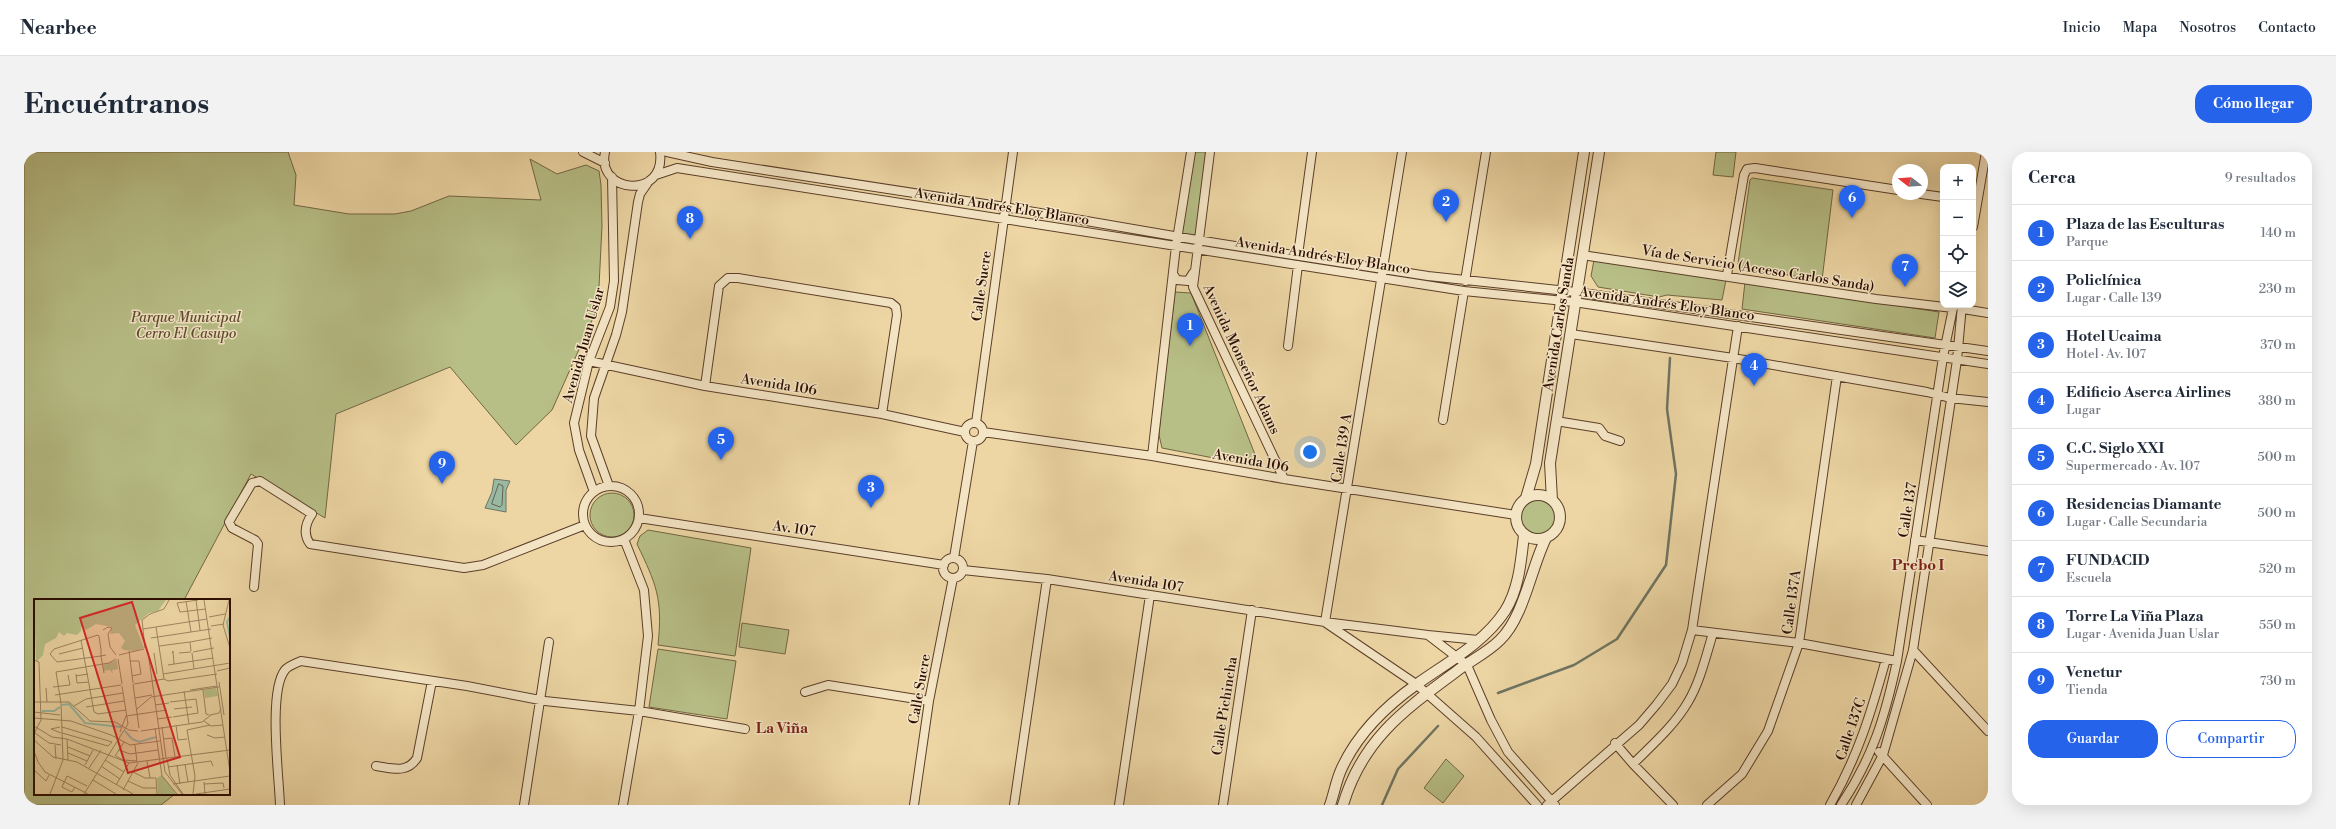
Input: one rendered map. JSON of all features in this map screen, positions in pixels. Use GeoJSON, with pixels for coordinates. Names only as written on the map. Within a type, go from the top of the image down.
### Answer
{"type":"FeatureCollection","features":[{"type":"Feature","properties":{"kind":"street"},"geometry":{"type":"LineString","coordinates":[[583,152],[605,163]]}},
{"type":"Feature","properties":{"kind":"street"},"geometry":{"type":"LineString","coordinates":[[605,152],[605,163],[612,177],[620,183],[630,186],[640,186],[656,175],[660,164],[660,152]]}},
{"type":"Feature","properties":{"kind":"street","name":"Avenida Andrés Eloy Blanco"},"geometry":{"type":"LineString","coordinates":[[667,152],[712,162],[1005,207],[1178,237],[1197,245],[1298,264],[1464,291],[1562,296],[1576,292],[1988,351]]}},
{"type":"Feature","properties":{"kind":"street","name":"Calle Sucre"},"geometry":{"type":"LineString","coordinates":[[976,423],[1013,152]]}},
{"type":"Feature","properties":{"kind":"street"},"geometry":{"type":"LineString","coordinates":[[1152,456],[1176,246],[1191,152]]}},
{"type":"Feature","properties":{"kind":"street","name":"Avenida Monseñor Adams"},"geometry":{"type":"LineString","coordinates":[[1210,152],[1193,273],[1193,287],[1284,479]]}},
{"type":"Feature","properties":{"kind":"street"},"geometry":{"type":"LineString","coordinates":[[1298,255],[1312,152]]}},
{"type":"Feature","properties":{"kind":"street","name":"Calle 139 A"},"geometry":{"type":"LineString","coordinates":[[1325,622],[1348,489],[1381,268],[1402,152]]}},
{"type":"Feature","properties":{"kind":"street"},"geometry":{"type":"LineString","coordinates":[[1465,281],[1486,152]]}},
{"type":"Feature","properties":{"kind":"street","name":"Avenida Carlos Sanda"},"geometry":{"type":"LineString","coordinates":[[1526,498],[1534,473],[1584,152]]}},
{"type":"Feature","properties":{"kind":"street","name":"Avenida Carlos Sanda"},"geometry":{"type":"LineString","coordinates":[[1552,500],[1550,463],[1574,302],[1599,152]]}},
{"type":"Feature","properties":{"kind":"street"},"geometry":{"type":"LineString","coordinates":[[1975,200],[1986,152]]}},
{"type":"Feature","properties":{"kind":"street","name":"Avenida Andrés Eloy Blanco"},"geometry":{"type":"LineString","coordinates":[[656,175],[677,168],[1176,246],[1197,245],[1298,255],[1562,296],[1574,302],[1988,364]]}},
{"type":"Feature","properties":{"kind":"street"},"geometry":{"type":"LineString","coordinates":[[1727,275],[1744,175],[1747,169],[1755,168],[1892,189]]}},
{"type":"Feature","properties":{"kind":"street","name":"Avenida Juan Uslar"},"geometry":{"type":"LineString","coordinates":[[594,492],[579,450],[574,423],[589,361],[610,307],[614,281],[612,177]]}},
{"type":"Feature","properties":{"kind":"street","name":"Avenida Juan Uslar"},"geometry":{"type":"LineString","coordinates":[[609,486],[591,436],[594,398],[616,335],[625,300],[638,202],[644,187],[649,181]]}},
{"type":"Feature","properties":{"kind":"street"},"geometry":{"type":"LineString","coordinates":[[1928,195],[1940,197]]}},
{"type":"Feature","properties":{"kind":"street","name":"Vía de Servicio (Acceso Carlos Sanda)"},"geometry":{"type":"LineString","coordinates":[[1582,256],[1727,275],[1876,299],[1940,305]]}},
{"type":"Feature","properties":{"kind":"street"},"geometry":{"type":"LineString","coordinates":[[1288,346],[1298,264]]}},
{"type":"Feature","properties":{"kind":"street"},"geometry":{"type":"LineString","coordinates":[[1173,274],[1177,280],[1184,282],[1188,281],[1193,273]]}},
{"type":"Feature","properties":{"kind":"street"},"geometry":{"type":"LineString","coordinates":[[705,386],[719,286],[728,278],[746,279],[892,303],[896,307],[897,315],[882,414]]}},
{"type":"Feature","properties":{"kind":"street"},"geometry":{"type":"LineString","coordinates":[[1443,420],[1464,291]]}},
{"type":"Feature","properties":{"kind":"street"},"geometry":{"type":"LineString","coordinates":[[1856,805],[1883,755],[1913,650],[1931,542],[1950,398],[1959,346],[1958,308]]}},
{"type":"Feature","properties":{"kind":"street","name":"Calle 137"},"geometry":{"type":"LineString","coordinates":[[1841,805],[1874,748],[1889,698],[1897,661],[1945,344],[1958,308]]}},
{"type":"Feature","properties":{"kind":"street","name":"Vía de Servicio (Acceso Carlos Sanda)"},"geometry":{"type":"LineString","coordinates":[[1963,308],[1988,313]]}},
{"type":"Feature","properties":{"kind":"street"},"geometry":{"type":"LineString","coordinates":[[1428,635],[1455,658],[1466,665],[1491,720],[1508,752],[1551,804],[1615,743],[1639,725],[1672,684],[1682,663],[1692,630],[1738,326]]}},
{"type":"Feature","properties":{"kind":"street"},"geometry":{"type":"LineString","coordinates":[[1570,334],[1733,358],[1950,398],[1988,402]]}},
{"type":"Feature","properties":{"kind":"street","name":"Avenida 106"},"geometry":{"type":"LineString","coordinates":[[589,361],[705,386],[882,414],[965,432]]}},
{"type":"Feature","properties":{"kind":"street","name":"Calle 137A"},"geometry":{"type":"LineString","coordinates":[[1707,805],[1742,774],[1768,731],[1799,643],[1837,376]]}},
{"type":"Feature","properties":{"kind":"street"},"geometry":{"type":"LineString","coordinates":[[1556,421],[1599,428],[1605,436],[1620,441]]}},
{"type":"Feature","properties":{"kind":"street"},"geometry":{"type":"LineString","coordinates":[[976,423],[981,427],[983,432],[981,438],[973,441],[967,438],[965,432],[970,424],[976,423]]}},
{"type":"Feature","properties":{"kind":"street","name":"Avenida 106"},"geometry":{"type":"LineString","coordinates":[[983,432],[1152,456],[1284,479],[1516,515]]}},
{"type":"Feature","properties":{"kind":"street"},"geometry":{"type":"LineString","coordinates":[[954,558],[973,441]]}},
{"type":"Feature","properties":{"kind":"street"},"geometry":{"type":"LineString","coordinates":[[254,587],[258,544],[255,540],[232,528],[229,522],[252,483],[255,481],[260,481],[312,514],[306,528],[305,537],[310,544],[464,568],[483,565],[585,525]]}},
{"type":"Feature","properties":{"kind":"street"},"geometry":{"type":"LineString","coordinates":[[609,486],[622,489],[633,496],[638,505],[639,518],[635,530],[624,539],[616,542],[601,541],[589,532],[585,525],[584,507],[594,492],[609,486]]}},
{"type":"Feature","properties":{"kind":"street"},"geometry":{"type":"LineString","coordinates":[[1537,495],[1552,500],[1559,513],[1559,523],[1554,532],[1546,538],[1537,540],[1524,535],[1517,526],[1516,515],[1521,503],[1526,498],[1537,495]]}},
{"type":"Feature","properties":{"kind":"street","name":"Av. 107"},"geometry":{"type":"LineString","coordinates":[[639,518],[944,566]]}},
{"type":"Feature","properties":{"kind":"street"},"geometry":{"type":"LineString","coordinates":[[1332,805],[1341,771],[1360,738],[1374,722],[1416,684],[1455,658],[1491,631],[1506,610],[1514,592],[1524,535]]}},
{"type":"Feature","properties":{"kind":"street"},"geometry":{"type":"LineString","coordinates":[[1343,805],[1353,774],[1373,742],[1409,708],[1501,639],[1516,616],[1546,538]]}},
{"type":"Feature","properties":{"kind":"street"},"geometry":{"type":"LineString","coordinates":[[623,805],[639,711],[648,636],[644,590],[624,539]]}},
{"type":"Feature","properties":{"kind":"street"},"geometry":{"type":"LineString","coordinates":[[1915,540],[1988,550]]}},
{"type":"Feature","properties":{"kind":"street"},"geometry":{"type":"LineString","coordinates":[[954,558],[962,563],[963,570],[959,576],[953,578],[947,575],[944,566],[948,560],[954,558]]}},
{"type":"Feature","properties":{"kind":"street","name":"Avenida 107"},"geometry":{"type":"LineString","coordinates":[[963,570],[1047,579],[1325,622],[1478,640]]}},
{"type":"Feature","properties":{"kind":"street","name":"Calle Sucre"},"geometry":{"type":"LineString","coordinates":[[914,805],[929,701],[953,578]]}},
{"type":"Feature","properties":{"kind":"street"},"geometry":{"type":"LineString","coordinates":[[1014,805],[1047,579]]}},
{"type":"Feature","properties":{"kind":"street"},"geometry":{"type":"LineString","coordinates":[[1119,805],[1150,595]]}},
{"type":"Feature","properties":{"kind":"street","name":"Calle Pichincha"},"geometry":{"type":"LineString","coordinates":[[1223,805],[1252,610]]}},
{"type":"Feature","properties":{"kind":"street"},"geometry":{"type":"LineString","coordinates":[[1325,622],[1416,684],[1476,737],[1537,805]]}},
{"type":"Feature","properties":{"kind":"street"},"geometry":{"type":"LineString","coordinates":[[1692,630],[1799,643],[1897,661]]}},
{"type":"Feature","properties":{"kind":"street"},"geometry":{"type":"LineString","coordinates":[[1632,764],[1671,726],[1688,702],[1707,654],[1713,633]]}},
{"type":"Feature","properties":{"kind":"street"},"geometry":{"type":"LineString","coordinates":[[524,805],[549,642]]}},
{"type":"Feature","properties":{"kind":"street"},"geometry":{"type":"LineString","coordinates":[[1913,650],[1988,731]]}},
{"type":"Feature","properties":{"kind":"street","name":"Calle 137C"},"geometry":{"type":"LineString","coordinates":[[1830,805],[1849,772],[1870,720],[1886,659]]}},
{"type":"Feature","properties":{"kind":"street"},"geometry":{"type":"LineString","coordinates":[[280,805],[276,698],[280,680],[285,669],[301,661],[540,700],[639,711],[745,729]]}},
{"type":"Feature","properties":{"kind":"street"},"geometry":{"type":"LineString","coordinates":[[376,766],[406,769],[413,765],[417,758],[432,682]]}},
{"type":"Feature","properties":{"kind":"street"},"geometry":{"type":"LineString","coordinates":[[805,692],[828,685],[929,701]]}},
{"type":"Feature","properties":{"kind":"street"},"geometry":{"type":"LineString","coordinates":[[1615,743],[1632,764],[1674,805]]}},
{"type":"Feature","properties":{"kind":"street"},"geometry":{"type":"LineString","coordinates":[[1874,748],[1883,755],[1927,805]]}},
{"type":"Feature","properties":{"kind":"green space","name":"Parque Municipal Cerro El Casupo"},"geometry":{"type":"Polygon","coordinates":[[[24,152],[288,152],[296,175],[294,205],[349,214],[395,214],[411,211],[449,196],[541,200],[530,159],[557,174],[586,165],[599,171],[601,185],[602,226],[598,307],[552,410],[516,445],[450,367],[336,414],[325,518],[251,474],[185,599],[34,599],[34,795],[174,795],[161,805],[24,805],[24,152]]]}},
{"type":"Feature","properties":{"kind":"green space"},"geometry":{"type":"Polygon","coordinates":[[[1191,152],[1210,152],[1197,240],[1177,237],[1191,152]]]}},
{"type":"Feature","properties":{"kind":"green space"},"geometry":{"type":"Polygon","coordinates":[[[1716,152],[1736,152],[1733,177],[1713,175],[1716,152]]]}},
{"type":"Feature","properties":{"kind":"green space"},"geometry":{"type":"Polygon","coordinates":[[[1752,178],[1833,190],[1822,280],[1740,268],[1738,264],[1750,180],[1752,178]]]}},
{"type":"Feature","properties":{"kind":"green space"},"geometry":{"type":"Polygon","coordinates":[[[1594,260],[1726,280],[1722,300],[1667,295],[1659,297],[1598,287],[1591,276],[1594,260]]]}},
{"type":"Feature","properties":{"kind":"green space"},"geometry":{"type":"Polygon","coordinates":[[[1745,282],[1939,312],[1935,338],[1742,309],[1745,282]]]}},
{"type":"Feature","properties":{"kind":"green space"},"geometry":{"type":"Polygon","coordinates":[[[1175,292],[1191,293],[1260,467],[1162,448],[1159,435],[1161,411],[1175,292]]]}},
{"type":"Feature","properties":{"kind":"green space"},"geometry":{"type":"Polygon","coordinates":[[[612,493],[624,497],[630,503],[634,515],[630,527],[624,533],[612,537],[600,533],[594,527],[590,515],[594,503],[600,497],[612,493]]]}},
{"type":"Feature","properties":{"kind":"green space"},"geometry":{"type":"Polygon","coordinates":[[[1534,498],[1542,498],[1552,503],[1556,510],[1556,524],[1552,531],[1542,536],[1534,536],[1524,531],[1522,528],[1519,521],[1519,513],[1524,503],[1527,501],[1534,498]]]}},
{"type":"Feature","properties":{"kind":"green space"},"geometry":{"type":"Polygon","coordinates":[[[648,530],[751,548],[735,656],[658,645],[660,615],[659,603],[649,570],[637,544],[640,536],[648,530]]]}},
{"type":"Feature","properties":{"kind":"green space"},"geometry":{"type":"Polygon","coordinates":[[[742,623],[789,630],[785,654],[739,647],[742,623]]]}},
{"type":"Feature","properties":{"kind":"green space"},"geometry":{"type":"Polygon","coordinates":[[[658,649],[736,661],[727,719],[649,707],[658,649]]]}},
{"type":"Feature","properties":{"kind":"green space"},"geometry":{"type":"Polygon","coordinates":[[[1446,759],[1464,776],[1443,803],[1424,788],[1446,759]]]}},
{"type":"Feature","properties":{"kind":"water"},"geometry":{"type":"Polygon","coordinates":[[[494,479],[510,481],[506,490],[506,512],[485,508],[492,492],[494,479]]]}},
{"type":"Feature","properties":{"kind":"waterway"},"geometry":{"type":"LineString","coordinates":[[1498,693],[1574,665],[1617,639],[1666,565],[1676,474],[1667,409],[1670,358]]}},
{"type":"Feature","properties":{"kind":"waterway"},"geometry":{"type":"LineString","coordinates":[[1382,805],[1398,769],[1438,726]]}},
{"type":"Feature","properties":{"kind":"place","name":"Residencias Diamante"},"geometry":{"type":"Point","coordinates":[1852,218]}},
{"type":"Feature","properties":{"kind":"place","name":"Policlínica"},"geometry":{"type":"Point","coordinates":[1446,222]}},
{"type":"Feature","properties":{"kind":"place","name":"Torre La Viña Plaza"},"geometry":{"type":"Point","coordinates":[690,239]}},
{"type":"Feature","properties":{"kind":"place","name":"FUNDACID"},"geometry":{"type":"Point","coordinates":[1905,287]}},
{"type":"Feature","properties":{"kind":"place","name":"Plaza de las Esculturas"},"geometry":{"type":"Point","coordinates":[1190,346]}},
{"type":"Feature","properties":{"kind":"place","name":"Edificio Aserca Airlines"},"geometry":{"type":"Point","coordinates":[1754,386]}},
{"type":"Feature","properties":{"kind":"place","name":"C.C. Siglo XXI"},"geometry":{"type":"Point","coordinates":[721,460]}},
{"type":"Feature","properties":{"kind":"place","name":"Venetur"},"geometry":{"type":"Point","coordinates":[442,484]}},
{"type":"Feature","properties":{"kind":"place","name":"Hotel Ucaima"},"geometry":{"type":"Point","coordinates":[871,508]}},
{"type":"Feature","properties":{"kind":"district","name":"Prebo I"},"geometry":{"type":"Point","coordinates":[1918,565]}},
{"type":"Feature","properties":{"kind":"district","name":"La Viña"},"geometry":{"type":"Point","coordinates":[782,728]}}]}
